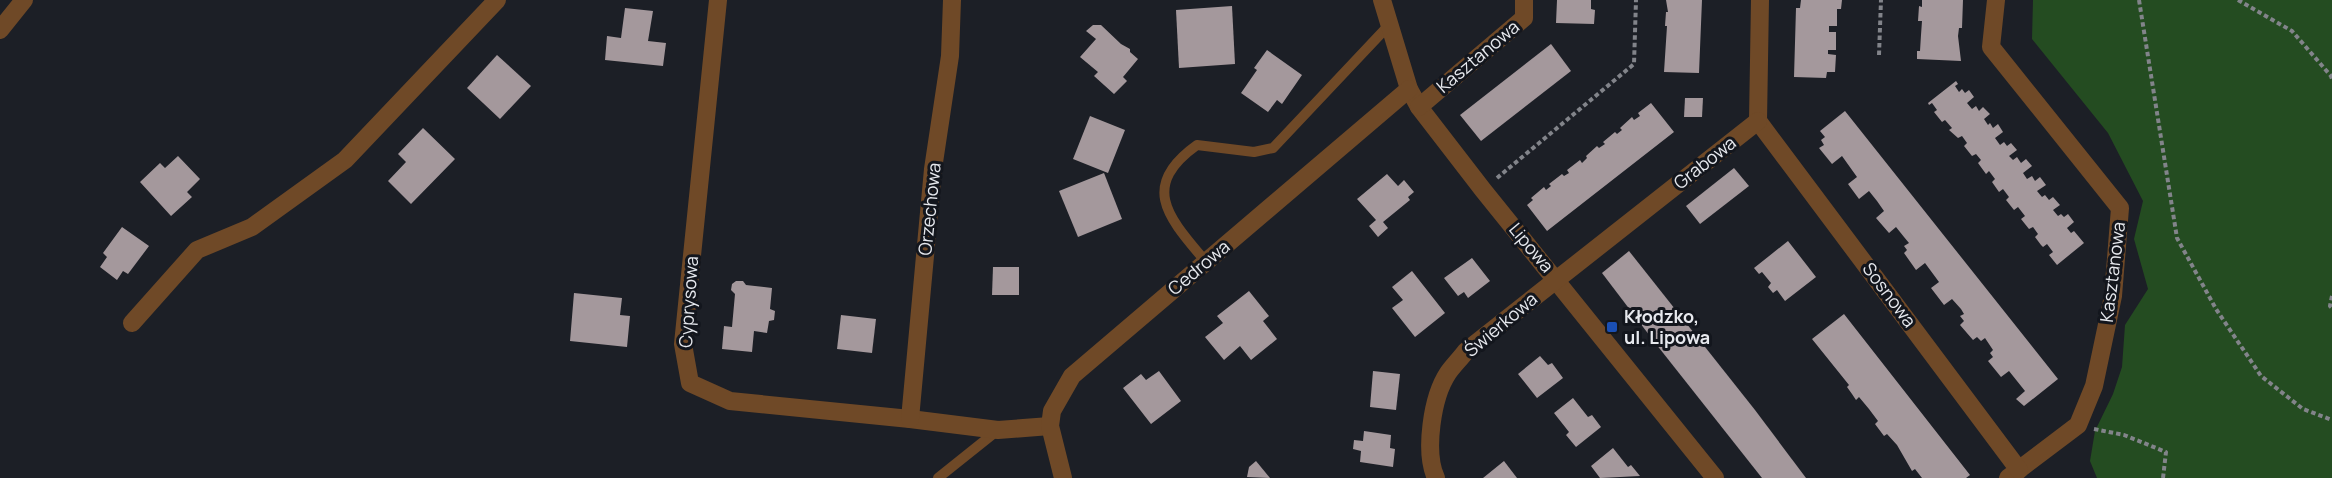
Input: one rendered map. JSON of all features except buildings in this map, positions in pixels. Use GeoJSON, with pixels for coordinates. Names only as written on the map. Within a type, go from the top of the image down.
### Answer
{"type":"FeatureCollection","features":[{"type":"Feature","properties":{"kind":"street"},"geometry":{"type":"LineString","coordinates":[[0,30],[24,0]]}},
{"type":"Feature","properties":{"kind":"street"},"geometry":{"type":"LineString","coordinates":[[132,323],[197,250],[252,226],[345,160],[497,0]]}},
{"type":"Feature","properties":{"kind":"street","name":"Cyprysowa"},"geometry":{"type":"LineString","coordinates":[[718,0],[683,344],[690,383],[730,401],[998,430],[1050,426]]}},
{"type":"Feature","properties":{"kind":"street","name":"Orzechowa"},"geometry":{"type":"LineString","coordinates":[[910,419],[933,169],[950,56],[952,0]]}},
{"type":"Feature","properties":{"kind":"street","name":"Lipowa"},"geometry":{"type":"LineString","coordinates":[[1382,0],[1409,89],[1419,107],[1715,478]]}},
{"type":"Feature","properties":{"kind":"street","name":"Kasztanowa"},"geometry":{"type":"LineString","coordinates":[[1419,107],[1524,18],[1524,0]]}},
{"type":"Feature","properties":{"kind":"street"},"geometry":{"type":"LineString","coordinates":[[1758,121],[1760,0]]}},
{"type":"Feature","properties":{"kind":"street","name":"Kasztanowa"},"geometry":{"type":"LineString","coordinates":[[1996,0],[1991,47],[2120,208],[2113,296],[2094,386],[2078,425]]}},
{"type":"Feature","properties":{"kind":"street","name":"Cedrowa"},"geometry":{"type":"LineString","coordinates":[[1050,426],[1052,411],[1072,376],[1409,89]]}},
{"type":"Feature","properties":{"kind":"street","name":"Grabowa"},"geometry":{"type":"LineString","coordinates":[[1557,279],[1758,121]]}},
{"type":"Feature","properties":{"kind":"street","name":"Sosnowa"},"geometry":{"type":"LineString","coordinates":[[1758,121],[2013,474]]}},
{"type":"Feature","properties":{"kind":"street","name":"Świerkowa"},"geometry":{"type":"LineString","coordinates":[[1436,478],[1430,467],[1431,420],[1447,375],[1466,351],[1557,279]]}},
{"type":"Feature","properties":{"kind":"street"},"geometry":{"type":"LineString","coordinates":[[2013,474],[2078,425]]}},
{"type":"Feature","properties":{"kind":"street"},"geometry":{"type":"LineString","coordinates":[[1050,426],[1063,478]]}},
{"type":"Feature","properties":{"kind":"lane"},"geometry":{"type":"LineString","coordinates":[[1206,262],[1179,230],[1166,207],[1163,185],[1181,157],[1197,145],[1254,152],[1273,148],[1390,24]]}},
{"type":"Feature","properties":{"kind":"lane"},"geometry":{"type":"LineString","coordinates":[[938,478],[998,430]]}},
{"type":"Feature","properties":{"kind":"path"},"geometry":{"type":"LineString","coordinates":[[1483,190],[1634,64],[1636,0]]}},
{"type":"Feature","properties":{"kind":"path"},"geometry":{"type":"LineString","coordinates":[[1880,56],[1881,0]]}},
{"type":"Feature","properties":{"kind":"path"},"geometry":{"type":"LineString","coordinates":[[2139,0],[2177,238],[2216,309],[2261,376],[2303,409],[2332,420]]}},
{"type":"Feature","properties":{"kind":"path"},"geometry":{"type":"LineString","coordinates":[[2238,0],[2292,31],[2332,80]]}},
{"type":"Feature","properties":{"kind":"path"},"geometry":{"type":"LineString","coordinates":[[2332,296],[2330,306],[2332,308]]}},
{"type":"Feature","properties":{"kind":"path"},"geometry":{"type":"LineString","coordinates":[[2078,425],[2124,435],[2166,452],[2163,478]]}},
{"type":"Feature","properties":{"kind":"green space"},"geometry":{"type":"Polygon","coordinates":[[[2033,0],[2332,0],[2332,478],[2097,478],[2090,461],[2095,431],[2113,394],[2122,367],[2125,325],[2148,289],[2134,239],[2143,201],[2108,133],[2032,39],[2033,0]]]}},
{"type":"Feature","properties":{"kind":"place","name":"Kłodzko, ul. Lipowa"},"geometry":{"type":"Point","coordinates":[1612,327]}}]}
